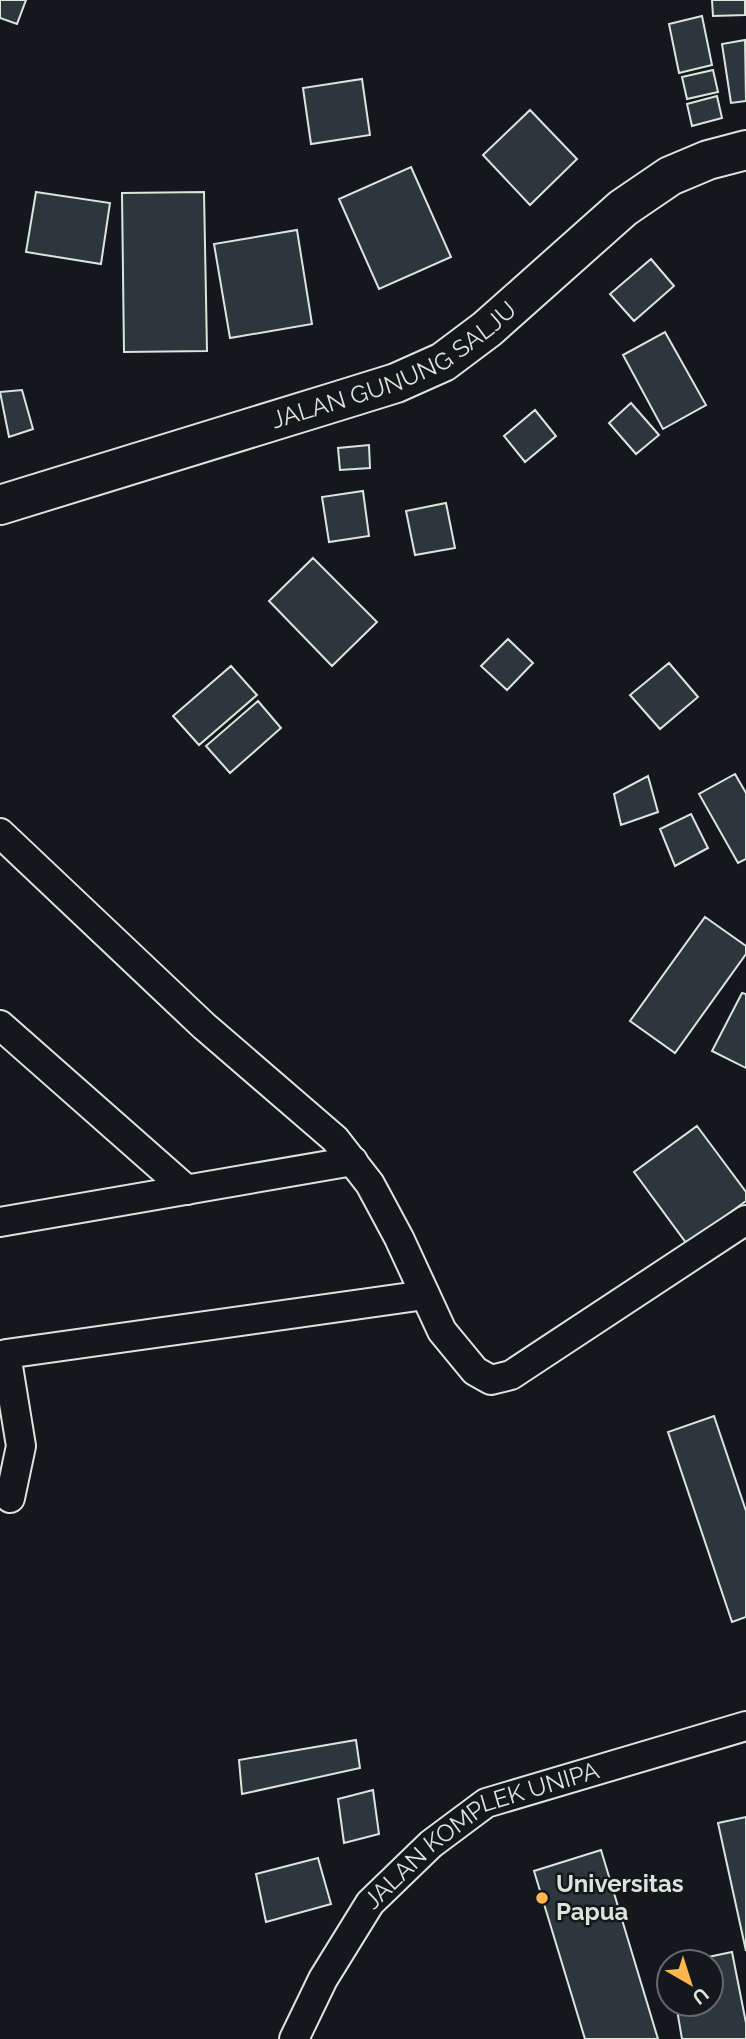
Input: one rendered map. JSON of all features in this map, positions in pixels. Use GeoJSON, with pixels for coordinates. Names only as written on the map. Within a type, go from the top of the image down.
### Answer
{"type":"FeatureCollection","features":[{"type":"Feature","properties":{"kind":"main road","name":"JALAN GUNUNG SALJU"},"geometry":{"type":"LineString","coordinates":[[0,505],[396,383],[443,362],[486,329],[623,208],[670,176],[708,160],[746,150]]}},
{"type":"Feature","properties":{"kind":"street"},"geometry":{"type":"LineString","coordinates":[[0,833],[194,1016],[335,1139],[370,1184],[399,1238],[442,1331],[475,1371],[491,1380],[511,1375],[746,1220]]}},
{"type":"Feature","properties":{"kind":"street"},"geometry":{"type":"LineString","coordinates":[[0,1025],[187,1190]]}},
{"type":"Feature","properties":{"kind":"street"},"geometry":{"type":"LineString","coordinates":[[0,1222],[353,1161]]}},
{"type":"Feature","properties":{"kind":"street"},"geometry":{"type":"LineString","coordinates":[[10,1497],[21,1446],[3,1350],[425,1295]]}},
{"type":"Feature","properties":{"kind":"street","name":"JALAN KOMPLEK UNIPA"},"geometry":{"type":"LineString","coordinates":[[294,2039],[323,1979],[370,1903],[431,1844],[486,1802],[746,1726]]}},
{"type":"Feature","properties":{"kind":"building"},"geometry":{"type":"Polygon","coordinates":[[[0,0],[26,0],[17,24],[0,18],[0,0]]]}},
{"type":"Feature","properties":{"kind":"building"},"geometry":{"type":"Polygon","coordinates":[[[712,0],[745,0],[745,15],[713,16],[712,0]]]}},
{"type":"Feature","properties":{"kind":"building"},"geometry":{"type":"Polygon","coordinates":[[[702,16],[712,65],[679,73],[669,24],[702,16]]]}},
{"type":"Feature","properties":{"kind":"building"},"geometry":{"type":"Polygon","coordinates":[[[745,40],[746,101],[731,103],[722,44],[745,40]]]}},
{"type":"Feature","properties":{"kind":"building"},"geometry":{"type":"Polygon","coordinates":[[[713,70],[718,92],[687,99],[682,77],[713,70]]]}},
{"type":"Feature","properties":{"kind":"building"},"geometry":{"type":"Polygon","coordinates":[[[362,79],[370,135],[311,144],[303,88],[362,79]]]}},
{"type":"Feature","properties":{"kind":"building"},"geometry":{"type":"Polygon","coordinates":[[[717,96],[722,118],[692,126],[687,104],[717,96]]]}},
{"type":"Feature","properties":{"kind":"building"},"geometry":{"type":"Polygon","coordinates":[[[530,110],[577,159],[530,205],[483,155],[530,110]]]}},
{"type":"Feature","properties":{"kind":"building"},"geometry":{"type":"Polygon","coordinates":[[[411,167],[451,257],[379,289],[339,199],[411,167]]]}},
{"type":"Feature","properties":{"kind":"building"},"geometry":{"type":"Polygon","coordinates":[[[36,192],[110,203],[101,264],[26,252],[36,192]]]}},
{"type":"Feature","properties":{"kind":"building"},"geometry":{"type":"Polygon","coordinates":[[[204,192],[207,351],[124,352],[122,193],[204,192]]]}},
{"type":"Feature","properties":{"kind":"building"},"geometry":{"type":"Polygon","coordinates":[[[297,230],[312,324],[230,338],[214,244],[297,230]]]}},
{"type":"Feature","properties":{"kind":"building"},"geometry":{"type":"Polygon","coordinates":[[[651,259],[674,286],[634,321],[610,294],[651,259]]]}},
{"type":"Feature","properties":{"kind":"building"},"geometry":{"type":"Polygon","coordinates":[[[665,332],[706,405],[663,429],[623,355],[665,332]]]}},
{"type":"Feature","properties":{"kind":"building"},"geometry":{"type":"Polygon","coordinates":[[[22,390],[33,429],[9,437],[0,392],[22,390]]]}},
{"type":"Feature","properties":{"kind":"building"},"geometry":{"type":"Polygon","coordinates":[[[631,403],[659,435],[636,454],[609,423],[631,403]]]}},
{"type":"Feature","properties":{"kind":"building"},"geometry":{"type":"Polygon","coordinates":[[[535,410],[556,436],[525,462],[504,436],[535,410]]]}},
{"type":"Feature","properties":{"kind":"building"},"geometry":{"type":"Polygon","coordinates":[[[369,445],[370,468],[340,470],[338,448],[369,445]]]}},
{"type":"Feature","properties":{"kind":"building"},"geometry":{"type":"Polygon","coordinates":[[[363,491],[369,536],[329,542],[322,497],[363,491]]]}},
{"type":"Feature","properties":{"kind":"building"},"geometry":{"type":"Polygon","coordinates":[[[446,503],[455,548],[415,555],[406,511],[446,503]]]}},
{"type":"Feature","properties":{"kind":"building"},"geometry":{"type":"Polygon","coordinates":[[[313,558],[377,622],[332,666],[269,601],[313,558]]]}},
{"type":"Feature","properties":{"kind":"building"},"geometry":{"type":"Polygon","coordinates":[[[508,639],[533,663],[507,690],[481,666],[508,639]]]}},
{"type":"Feature","properties":{"kind":"building"},"geometry":{"type":"Polygon","coordinates":[[[669,663],[698,697],[660,729],[630,695],[669,663]]]}},
{"type":"Feature","properties":{"kind":"building"},"geometry":{"type":"Polygon","coordinates":[[[231,666],[257,695],[199,745],[173,716],[231,666]]]}},
{"type":"Feature","properties":{"kind":"building"},"geometry":{"type":"Polygon","coordinates":[[[258,701],[281,728],[230,773],[206,746],[258,701]]]}},
{"type":"Feature","properties":{"kind":"building"},"geometry":{"type":"Polygon","coordinates":[[[735,774],[746,793],[746,859],[738,863],[699,794],[735,774]]]}},
{"type":"Feature","properties":{"kind":"building"},"geometry":{"type":"Polygon","coordinates":[[[648,776],[658,812],[621,825],[614,794],[648,776]]]}},
{"type":"Feature","properties":{"kind":"building"},"geometry":{"type":"Polygon","coordinates":[[[691,814],[708,848],[675,866],[660,829],[691,814]]]}},
{"type":"Feature","properties":{"kind":"building"},"geometry":{"type":"Polygon","coordinates":[[[705,917],[746,946],[746,954],[675,1053],[630,1021],[705,917]]]}},
{"type":"Feature","properties":{"kind":"building"},"geometry":{"type":"Polygon","coordinates":[[[742,993],[746,994],[746,1068],[712,1051],[742,993]]]}},
{"type":"Feature","properties":{"kind":"building"},"geometry":{"type":"Polygon","coordinates":[[[697,1126],[746,1192],[746,1201],[687,1244],[634,1172],[697,1126]]]}},
{"type":"Feature","properties":{"kind":"building"},"geometry":{"type":"Polygon","coordinates":[[[714,1416],[746,1511],[746,1617],[732,1622],[668,1432],[714,1416]]]}},
{"type":"Feature","properties":{"kind":"building"},"geometry":{"type":"Polygon","coordinates":[[[356,1740],[360,1768],[242,1794],[239,1760],[356,1740]]]}},
{"type":"Feature","properties":{"kind":"building"},"geometry":{"type":"Polygon","coordinates":[[[373,1790],[379,1834],[344,1843],[338,1799],[373,1790]]]}},
{"type":"Feature","properties":{"kind":"building"},"geometry":{"type":"Polygon","coordinates":[[[746,1817],[746,1951],[718,1823],[746,1817]]]}},
{"type":"Feature","properties":{"kind":"building"},"geometry":{"type":"Polygon","coordinates":[[[601,1850],[658,2039],[585,2039],[534,1871],[601,1850]]]}},
{"type":"Feature","properties":{"kind":"building"},"geometry":{"type":"Polygon","coordinates":[[[318,1858],[331,1904],[266,1922],[256,1874],[318,1858]]]}},
{"type":"Feature","properties":{"kind":"building"},"geometry":{"type":"Polygon","coordinates":[[[732,1952],[746,2023],[746,2039],[682,2039],[678,2018],[725,2018],[725,1953],[732,1952]]]}},
{"type":"Feature","properties":{"kind":"place","name":"Universitas Papua"},"geometry":{"type":"Point","coordinates":[542,1898]}}]}
